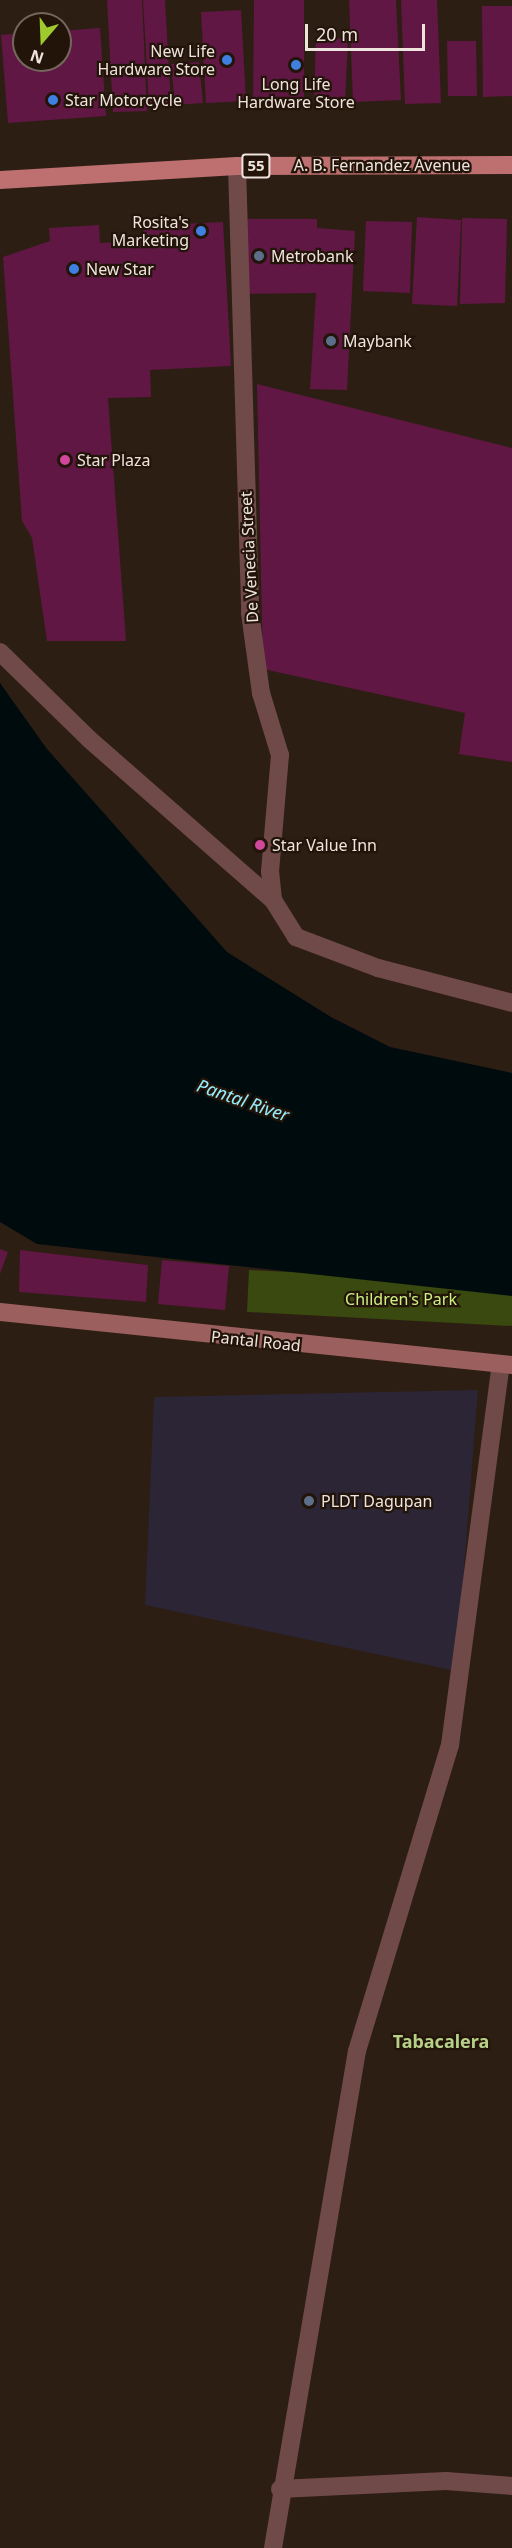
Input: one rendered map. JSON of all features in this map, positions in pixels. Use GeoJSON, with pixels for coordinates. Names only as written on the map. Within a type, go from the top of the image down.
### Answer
{"type":"FeatureCollection","features":[{"type":"Feature","properties":{"kind":"main road","name":"A. B. Fernandez Avenue"},"geometry":{"type":"LineString","coordinates":[[0,180],[237,166],[512,165]]}},
{"type":"Feature","properties":{"kind":"street","name":"De Venecia Street"},"geometry":{"type":"LineString","coordinates":[[237,166],[250,613],[261,693],[280,755],[270,871],[273,900],[296,937],[378,968],[512,1003]]}},
{"type":"Feature","properties":{"kind":"street"},"geometry":{"type":"LineString","coordinates":[[0,652],[54,707],[273,900]]}},
{"type":"Feature","properties":{"kind":"street","name":"Pantal Road"},"geometry":{"type":"LineString","coordinates":[[0,1312],[507,1365]]}},
{"type":"Feature","properties":{"kind":"street"},"geometry":{"type":"LineString","coordinates":[[273,2548],[280,2489],[357,2050],[450,1745],[507,1365]]}},
{"type":"Feature","properties":{"kind":"street"},"geometry":{"type":"LineString","coordinates":[[280,2489],[446,2481],[512,2486]]}},
{"type":"Feature","properties":{"kind":"shaded area","name":"PLDT Dagupan"},"geometry":{"type":"Polygon","coordinates":[[[478,1390],[456,1671],[145,1605],[154,1397],[478,1390]]]}},
{"type":"Feature","properties":{"kind":"green space","name":"Children's Park"},"geometry":{"type":"Polygon","coordinates":[[[249,1270],[512,1283],[512,1326],[247,1312],[249,1270]]]}},
{"type":"Feature","properties":{"kind":"water","name":"Pantal River"},"geometry":{"type":"Polygon","coordinates":[[[0,683],[47,749],[227,952],[331,1017],[390,1047],[512,1073],[512,1296],[37,1244],[0,1222],[0,683]]]}},
{"type":"Feature","properties":{"kind":"building"},"geometry":{"type":"Polygon","coordinates":[[[107,0],[142,0],[147,111],[113,112],[107,0]]]}},
{"type":"Feature","properties":{"kind":"building"},"geometry":{"type":"Polygon","coordinates":[[[143,0],[165,0],[171,104],[149,105],[143,0]]]}},
{"type":"Feature","properties":{"kind":"building"},"geometry":{"type":"Polygon","coordinates":[[[254,0],[304,0],[304,106],[253,105],[254,0]]]}},
{"type":"Feature","properties":{"kind":"building"},"geometry":{"type":"Polygon","coordinates":[[[349,0],[396,0],[401,100],[353,102],[349,0]]]}},
{"type":"Feature","properties":{"kind":"building"},"geometry":{"type":"Polygon","coordinates":[[[401,0],[437,0],[441,103],[405,104],[401,0]]]}},
{"type":"Feature","properties":{"kind":"building"},"geometry":{"type":"Polygon","coordinates":[[[482,6],[512,6],[512,96],[483,97],[482,6]]]}},
{"type":"Feature","properties":{"kind":"building"},"geometry":{"type":"Polygon","coordinates":[[[241,10],[246,101],[206,103],[201,12],[241,10]]]}},
{"type":"Feature","properties":{"kind":"building"},"geometry":{"type":"Polygon","coordinates":[[[100,28],[106,116],[8,123],[1,35],[12,34],[12,72],[72,72],[72,30],[100,28]]]}},
{"type":"Feature","properties":{"kind":"building"},"geometry":{"type":"Polygon","coordinates":[[[316,38],[348,39],[345,102],[314,100],[316,38]]]}},
{"type":"Feature","properties":{"kind":"building"},"geometry":{"type":"Polygon","coordinates":[[[447,41],[476,41],[477,96],[448,96],[447,41]]]}},
{"type":"Feature","properties":{"kind":"building"},"geometry":{"type":"Polygon","coordinates":[[[199,62],[203,103],[175,105],[171,64],[199,62]]]}},
{"type":"Feature","properties":{"kind":"building"},"geometry":{"type":"Polygon","coordinates":[[[417,217],[461,220],[457,306],[412,304],[417,217]]]}},
{"type":"Feature","properties":{"kind":"building"},"geometry":{"type":"Polygon","coordinates":[[[462,218],[507,219],[505,303],[460,304],[462,218]]]}},
{"type":"Feature","properties":{"kind":"building"},"geometry":{"type":"Polygon","coordinates":[[[244,219],[317,219],[317,228],[355,231],[347,390],[310,389],[316,293],[244,294],[244,219]]]}},
{"type":"Feature","properties":{"kind":"building"},"geometry":{"type":"Polygon","coordinates":[[[366,221],[412,222],[410,293],[363,291],[366,221]]]}},
{"type":"Feature","properties":{"kind":"building","name":"Star Plaza"},"geometry":{"type":"Polygon","coordinates":[[[223,222],[231,366],[150,370],[151,397],[108,398],[126,641],[47,641],[32,538],[22,521],[3,257],[50,241],[49,228],[99,225],[100,243],[144,241],[143,226],[223,222]]]}},
{"type":"Feature","properties":{"kind":"building"},"geometry":{"type":"Polygon","coordinates":[[[257,384],[512,448],[512,762],[459,754],[465,713],[263,669],[257,384]]]}},
{"type":"Feature","properties":{"kind":"building"},"geometry":{"type":"Polygon","coordinates":[[[0,1249],[8,1252],[0,1274],[0,1249]]]}},
{"type":"Feature","properties":{"kind":"building"},"geometry":{"type":"Polygon","coordinates":[[[20,1250],[148,1265],[146,1302],[19,1292],[20,1250]]]}},
{"type":"Feature","properties":{"kind":"building"},"geometry":{"type":"Polygon","coordinates":[[[162,1260],[229,1266],[225,1310],[158,1304],[162,1260]]]}},
{"type":"Feature","properties":{"kind":"place","name":"New Life Hardware Store"},"geometry":{"type":"Point","coordinates":[227,60]}},
{"type":"Feature","properties":{"kind":"place","name":"Long Life Hardware Store"},"geometry":{"type":"Point","coordinates":[296,65]}},
{"type":"Feature","properties":{"kind":"place","name":"Star Motorcycle"},"geometry":{"type":"Point","coordinates":[53,100]}},
{"type":"Feature","properties":{"kind":"place","name":"Rosita's Marketing"},"geometry":{"type":"Point","coordinates":[201,231]}},
{"type":"Feature","properties":{"kind":"place","name":"Metrobank"},"geometry":{"type":"Point","coordinates":[259,256]}},
{"type":"Feature","properties":{"kind":"place","name":"New Star"},"geometry":{"type":"Point","coordinates":[74,269]}},
{"type":"Feature","properties":{"kind":"place","name":"Maybank"},"geometry":{"type":"Point","coordinates":[331,341]}},
{"type":"Feature","properties":{"kind":"place","name":"Star Plaza"},"geometry":{"type":"Point","coordinates":[65,460]}},
{"type":"Feature","properties":{"kind":"place","name":"Star Value Inn"},"geometry":{"type":"Point","coordinates":[260,845]}},
{"type":"Feature","properties":{"kind":"place","name":"PLDT Dagupan"},"geometry":{"type":"Point","coordinates":[309,1501]}},
{"type":"Feature","properties":{"kind":"district","name":"Tabacalera"},"geometry":{"type":"Point","coordinates":[441,2041]}}]}
